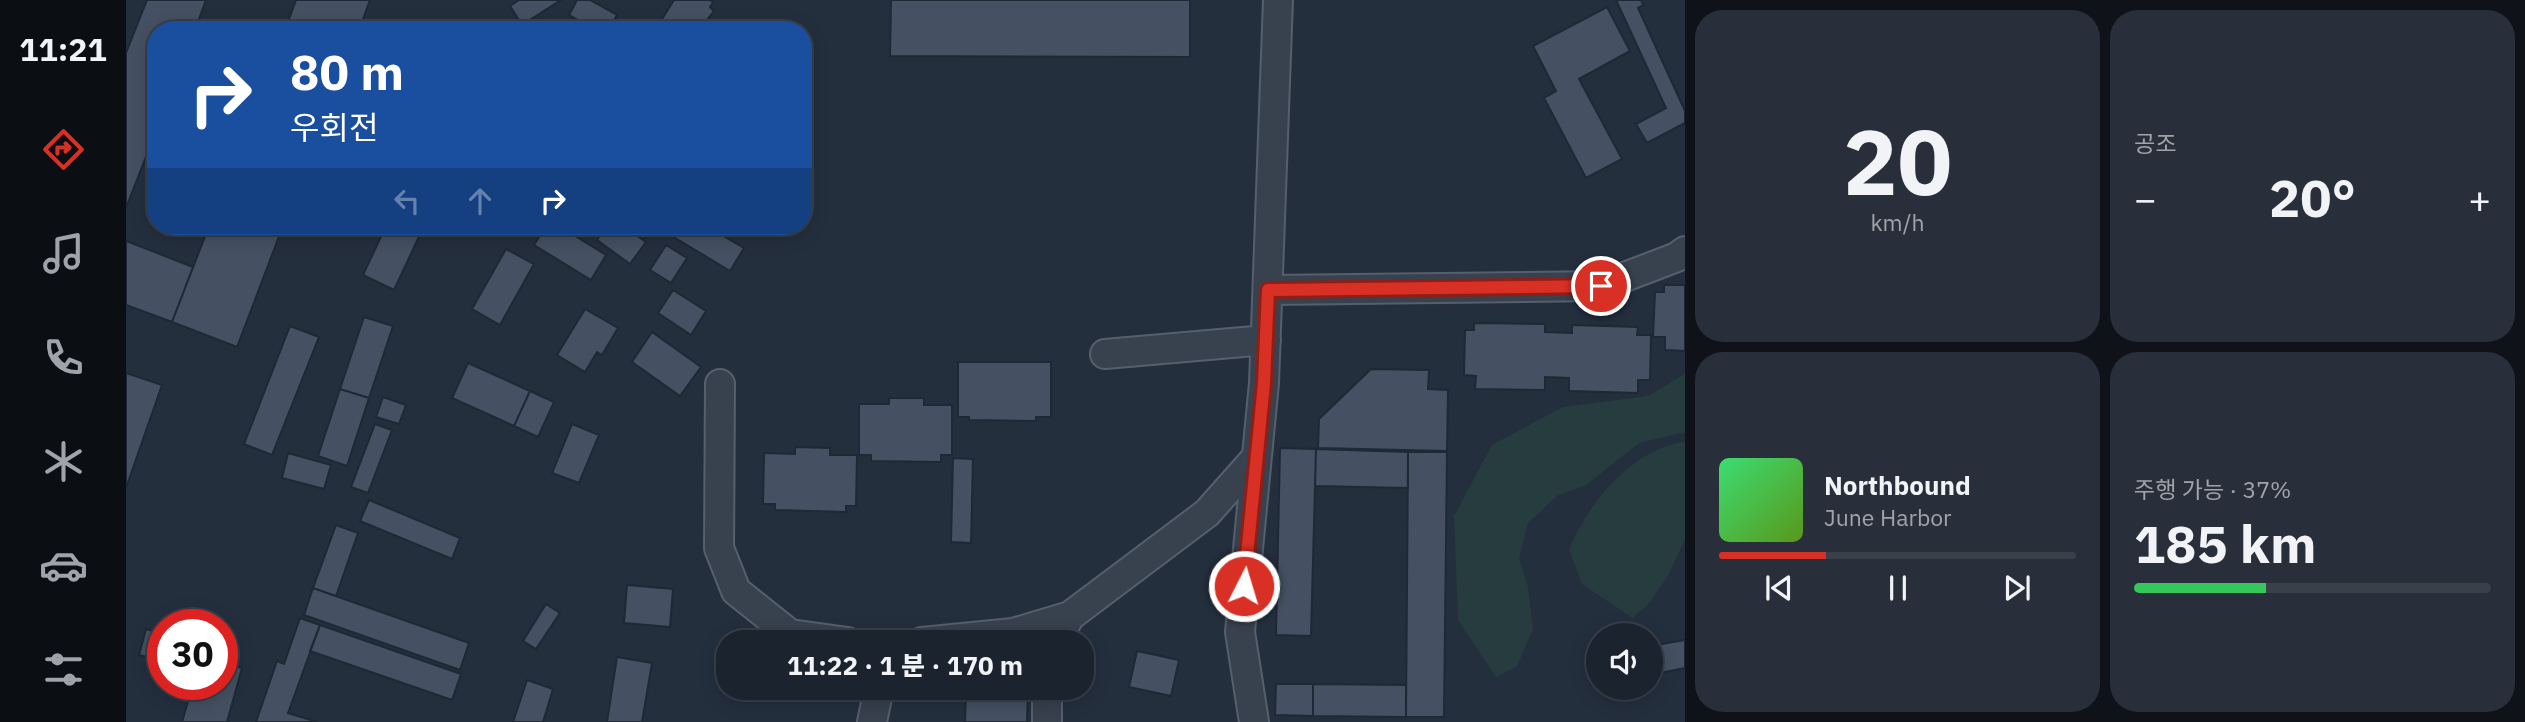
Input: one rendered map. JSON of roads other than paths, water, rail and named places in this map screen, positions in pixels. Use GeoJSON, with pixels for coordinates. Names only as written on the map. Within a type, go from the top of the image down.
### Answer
{"type":"FeatureCollection","features":[{"type":"Feature","properties":{"kind":"street"},"geometry":{"type":"LineString","coordinates":[[1254,722],[1240,632],[1264,383],[1278,0]]}},
{"type":"Feature","properties":{"kind":"street"},"geometry":{"type":"LineString","coordinates":[[1268,290],[1601,286],[1677,257],[1685,251]]}},
{"type":"Feature","properties":{"kind":"street"},"geometry":{"type":"LineString","coordinates":[[1105,354],[1266,340]]}},
{"type":"Feature","properties":{"kind":"street"},"geometry":{"type":"LineString","coordinates":[[720,384],[719,548],[736,591],[785,630]]}},
{"type":"Feature","properties":{"kind":"street"},"geometry":{"type":"LineString","coordinates":[[1023,630],[1070,616],[1208,513],[1256,458]]}},
{"type":"Feature","properties":{"kind":"street"},"geometry":{"type":"LineString","coordinates":[[1062,630],[1070,616]]}},
{"type":"Feature","properties":{"kind":"street"},"geometry":{"type":"LineString","coordinates":[[872,722],[877,700]]}},
{"type":"Feature","properties":{"kind":"street"},"geometry":{"type":"LineString","coordinates":[[1047,700],[1047,722]]}}]}
